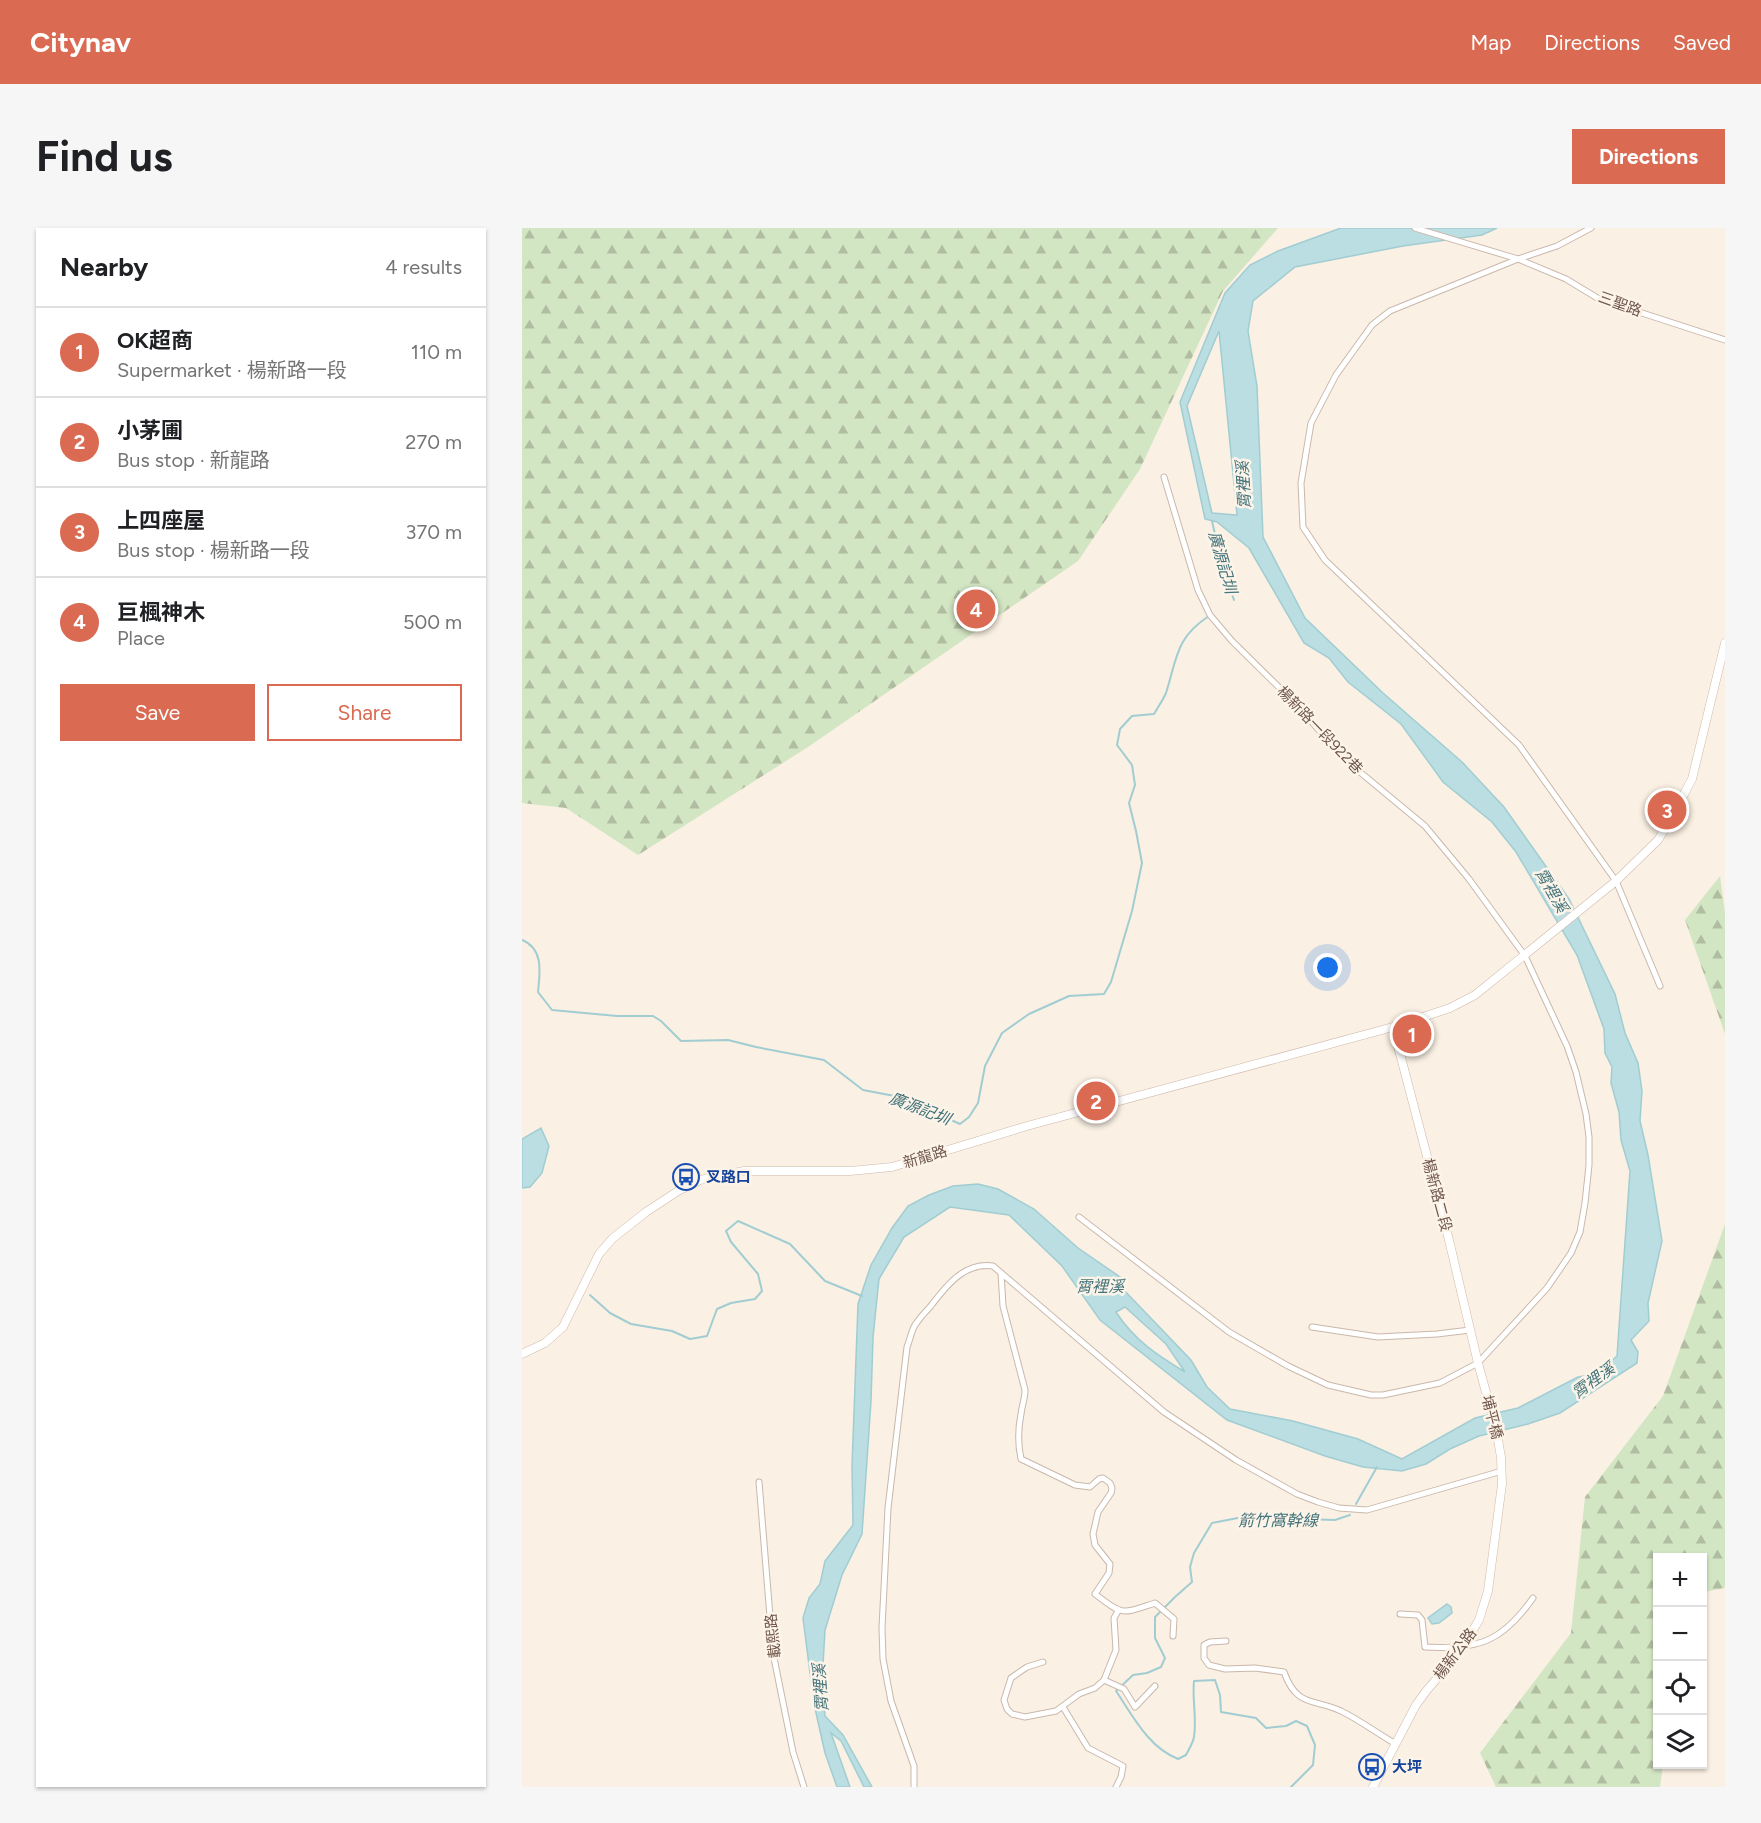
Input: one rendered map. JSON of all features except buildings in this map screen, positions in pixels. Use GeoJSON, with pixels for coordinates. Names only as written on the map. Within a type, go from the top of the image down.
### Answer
{"type":"FeatureCollection","features":[{"type":"Feature","properties":{"kind":"main road","name":"新龍路"},"geometry":{"type":"LineString","coordinates":[[522,1354],[545,1343],[563,1327],[599,1254],[613,1238],[646,1212],[700,1180],[744,1171],[850,1171],[892,1167],[1027,1126],[1393,1027],[1450,1008],[1475,995],[1616,881],[1658,840],[1692,779],[1725,643]]}},
{"type":"Feature","properties":{"kind":"main road","name":"楊新路二段"},"geometry":{"type":"LineString","coordinates":[[1393,1027],[1449,1240],[1478,1363]]}},
{"type":"Feature","properties":{"kind":"main road","name":"埔平橋"},"geometry":{"type":"LineString","coordinates":[[1478,1363],[1496,1429],[1502,1471]]}},
{"type":"Feature","properties":{"kind":"main road","name":"楊新公路"},"geometry":{"type":"LineString","coordinates":[[1373,1787],[1416,1705],[1463,1647],[1479,1620],[1488,1591],[1499,1515],[1502,1471]]}},
{"type":"Feature","properties":{"kind":"street","name":"三聖路"},"geometry":{"type":"LineString","coordinates":[[1415,228],[1518,259],[1566,279],[1599,299],[1725,340]]}},
{"type":"Feature","properties":{"kind":"street"},"geometry":{"type":"LineString","coordinates":[[1591,228],[1557,246],[1518,259],[1390,311],[1372,325],[1336,375],[1311,423],[1300,483],[1303,527],[1325,560],[1519,745],[1616,881],[1660,986]]}},
{"type":"Feature","properties":{"kind":"street","name":"楊新路一段922巷"},"geometry":{"type":"LineString","coordinates":[[1078,1217],[1229,1332],[1288,1366],[1328,1385],[1371,1395],[1383,1395],[1440,1383],[1478,1363],[1547,1288],[1571,1253],[1580,1232],[1586,1203],[1589,1137],[1586,1114],[1567,1046],[1525,956],[1469,879],[1425,826],[1343,758],[1299,707],[1232,641],[1210,615],[1198,590],[1164,477]]}},
{"type":"Feature","properties":{"kind":"street"},"geometry":{"type":"LineString","coordinates":[[914,1787],[914,1766],[891,1701],[883,1659],[882,1628],[888,1508],[907,1347],[915,1325],[941,1292],[967,1270],[982,1265],[993,1266],[1164,1412],[1236,1460],[1297,1494],[1317,1502],[1339,1508],[1366,1510],[1502,1471]]}},
{"type":"Feature","properties":{"kind":"street"},"geometry":{"type":"LineString","coordinates":[[1001,1273],[1003,1306],[1025,1390],[1019,1435],[1021,1459],[1075,1485],[1090,1487],[1103,1478],[1110,1484],[1112,1493],[1098,1512],[1092,1534],[1095,1545],[1110,1564],[1109,1573],[1095,1594],[1118,1611],[1128,1611],[1155,1603],[1174,1619],[1173,1636]]}},
{"type":"Feature","properties":{"kind":"street"},"geometry":{"type":"LineString","coordinates":[[1312,1327],[1378,1337],[1470,1330]]}},
{"type":"Feature","properties":{"kind":"street","name":"載熙路"},"geometry":{"type":"LineString","coordinates":[[759,1482],[773,1653],[793,1752],[804,1787]]}},
{"type":"Feature","properties":{"kind":"street"},"geometry":{"type":"LineString","coordinates":[[1400,1614],[1418,1615],[1422,1620],[1425,1647],[1463,1647],[1489,1641],[1514,1621],[1533,1598]]}},
{"type":"Feature","properties":{"kind":"street"},"geometry":{"type":"LineString","coordinates":[[1043,1662],[1027,1667],[1011,1678],[1004,1700],[1006,1709],[1014,1715],[1025,1717],[1056,1711],[1079,1694],[1095,1688],[1104,1680],[1116,1650],[1114,1618],[1118,1611]]}},
{"type":"Feature","properties":{"kind":"street"},"geometry":{"type":"LineString","coordinates":[[1226,1641],[1210,1642],[1204,1645],[1204,1658],[1209,1665],[1225,1670],[1255,1668],[1284,1672],[1293,1690],[1300,1697],[1341,1711],[1396,1744]]}},
{"type":"Feature","properties":{"kind":"street"},"geometry":{"type":"LineString","coordinates":[[1104,1680],[1124,1689],[1135,1707],[1155,1686]]}},
{"type":"Feature","properties":{"kind":"street"},"geometry":{"type":"LineString","coordinates":[[1063,1707],[1088,1748],[1123,1766],[1116,1787]]}},
{"type":"Feature","properties":{"kind":"green space"},"geometry":{"type":"Polygon","coordinates":[[[522,228],[1278,228],[1223,291],[1140,469],[1078,561],[808,747],[638,855],[566,808],[522,803],[522,228]]]}},
{"type":"Feature","properties":{"kind":"green space"},"geometry":{"type":"Polygon","coordinates":[[[1720,876],[1725,913],[1725,1034],[1685,920],[1720,876]]]}},
{"type":"Feature","properties":{"kind":"green space"},"geometry":{"type":"Polygon","coordinates":[[[1725,1224],[1725,1588],[1707,1591],[1707,1553],[1653,1553],[1653,1769],[1662,1769],[1660,1787],[1496,1787],[1480,1753],[1571,1633],[1585,1497],[1663,1396],[1725,1224]]]}},
{"type":"Feature","properties":{"kind":"water","name":"霄裡溪"},"geometry":{"type":"Polygon","coordinates":[[[1341,228],[1497,228],[1482,235],[1403,246],[1295,267],[1253,301],[1248,331],[1257,386],[1263,537],[1305,618],[1383,693],[1462,762],[1504,807],[1569,899],[1615,994],[1625,1033],[1638,1063],[1642,1091],[1640,1121],[1662,1241],[1648,1303],[1649,1321],[1631,1340],[1638,1352],[1637,1363],[1560,1413],[1528,1424],[1479,1436],[1450,1449],[1426,1464],[1402,1471],[1363,1467],[1325,1456],[1227,1420],[1100,1320],[1062,1266],[1009,1215],[950,1207],[904,1237],[879,1279],[873,1337],[862,1534],[842,1575],[825,1630],[822,1682],[825,1716],[843,1735],[872,1787],[864,1787],[841,1741],[831,1733],[850,1787],[837,1787],[825,1753],[814,1704],[803,1618],[809,1598],[820,1584],[825,1561],[853,1525],[852,1466],[858,1304],[871,1265],[892,1228],[908,1206],[953,1186],[978,1184],[998,1189],[1034,1209],[1078,1248],[1123,1279],[1119,1285],[1191,1360],[1207,1387],[1230,1409],[1293,1421],[1358,1439],[1402,1459],[1475,1418],[1518,1408],[1578,1377],[1597,1374],[1617,1356],[1630,1171],[1621,1140],[1619,1112],[1611,1083],[1612,1067],[1605,1053],[1604,1029],[1577,955],[1516,852],[1492,822],[1443,782],[1401,724],[1348,682],[1329,658],[1304,643],[1249,548],[1217,522],[1205,519],[1180,402],[1225,293],[1250,265],[1278,251],[1341,228]],[[1219,331],[1187,406],[1212,513],[1237,515],[1219,331]],[[1125,1307],[1116,1312],[1130,1331],[1156,1353],[1185,1372],[1166,1344],[1125,1307]]]}},
{"type":"Feature","properties":{"kind":"water"},"geometry":{"type":"Polygon","coordinates":[[[541,1128],[549,1146],[542,1173],[530,1187],[522,1188],[522,1139],[541,1128]]]}},
{"type":"Feature","properties":{"kind":"water"},"geometry":{"type":"Polygon","coordinates":[[[1447,1604],[1451,1607],[1452,1613],[1439,1623],[1432,1624],[1428,1618],[1447,1604]]]}},
{"type":"Feature","properties":{"kind":"waterway","name":"廣源記圳"},"geometry":{"type":"LineString","coordinates":[[1212,521],[1222,565],[1234,600]]}},
{"type":"Feature","properties":{"kind":"waterway","name":"廣源記圳"},"geometry":{"type":"LineString","coordinates":[[522,940],[529,944],[537,955],[540,970],[538,992],[552,1010],[617,1016],[653,1016],[681,1041],[728,1040],[824,1060],[863,1090],[900,1097],[960,1124],[969,1117],[978,1103],[985,1066],[1002,1033],[1029,1014],[1069,996],[1104,994],[1111,982],[1132,911],[1142,863],[1129,803],[1135,785],[1132,765],[1117,745],[1120,729],[1132,716],[1154,714],[1166,693],[1175,659],[1183,641],[1198,624],[1209,616]]}},
{"type":"Feature","properties":{"kind":"waterway"},"geometry":{"type":"LineString","coordinates":[[590,1295],[610,1313],[631,1324],[672,1331],[690,1339],[707,1336],[717,1309],[731,1303],[755,1299],[762,1291],[758,1274],[731,1242],[726,1231],[738,1221],[790,1244],[825,1281],[862,1296]]}},
{"type":"Feature","properties":{"kind":"waterway","name":"箭竹窩幹線"},"geometry":{"type":"LineString","coordinates":[[1356,1504],[1377,1467]]}},
{"type":"Feature","properties":{"kind":"waterway","name":"箭竹窩幹線"},"geometry":{"type":"LineString","coordinates":[[1291,1787],[1313,1765],[1315,1745],[1307,1726],[1296,1721],[1286,1726],[1266,1728],[1256,1718],[1221,1712],[1220,1695],[1215,1680],[1194,1681],[1194,1737],[1186,1755],[1178,1759],[1167,1754],[1150,1739],[1116,1691],[1133,1675],[1147,1673],[1161,1667],[1165,1658],[1155,1638],[1155,1617],[1192,1582],[1190,1567],[1194,1553],[1212,1523],[1243,1517],[1335,1520],[1350,1515]]}},
{"type":"Feature","properties":{"kind":"place","name":"巨楓神木"},"geometry":{"type":"Point","coordinates":[976,609]}},
{"type":"Feature","properties":{"kind":"place","name":"上四座屋"},"geometry":{"type":"Point","coordinates":[1667,810]}},
{"type":"Feature","properties":{"kind":"place","name":"OK超商"},"geometry":{"type":"Point","coordinates":[1412,1034]}},
{"type":"Feature","properties":{"kind":"place","name":"小茅圃"},"geometry":{"type":"Point","coordinates":[1096,1101]}},
{"type":"Feature","properties":{"kind":"place","name":"叉路口"},"geometry":{"type":"Point","coordinates":[686,1177]}},
{"type":"Feature","properties":{"kind":"place","name":"大坪"},"geometry":{"type":"Point","coordinates":[1372,1767]}}]}
